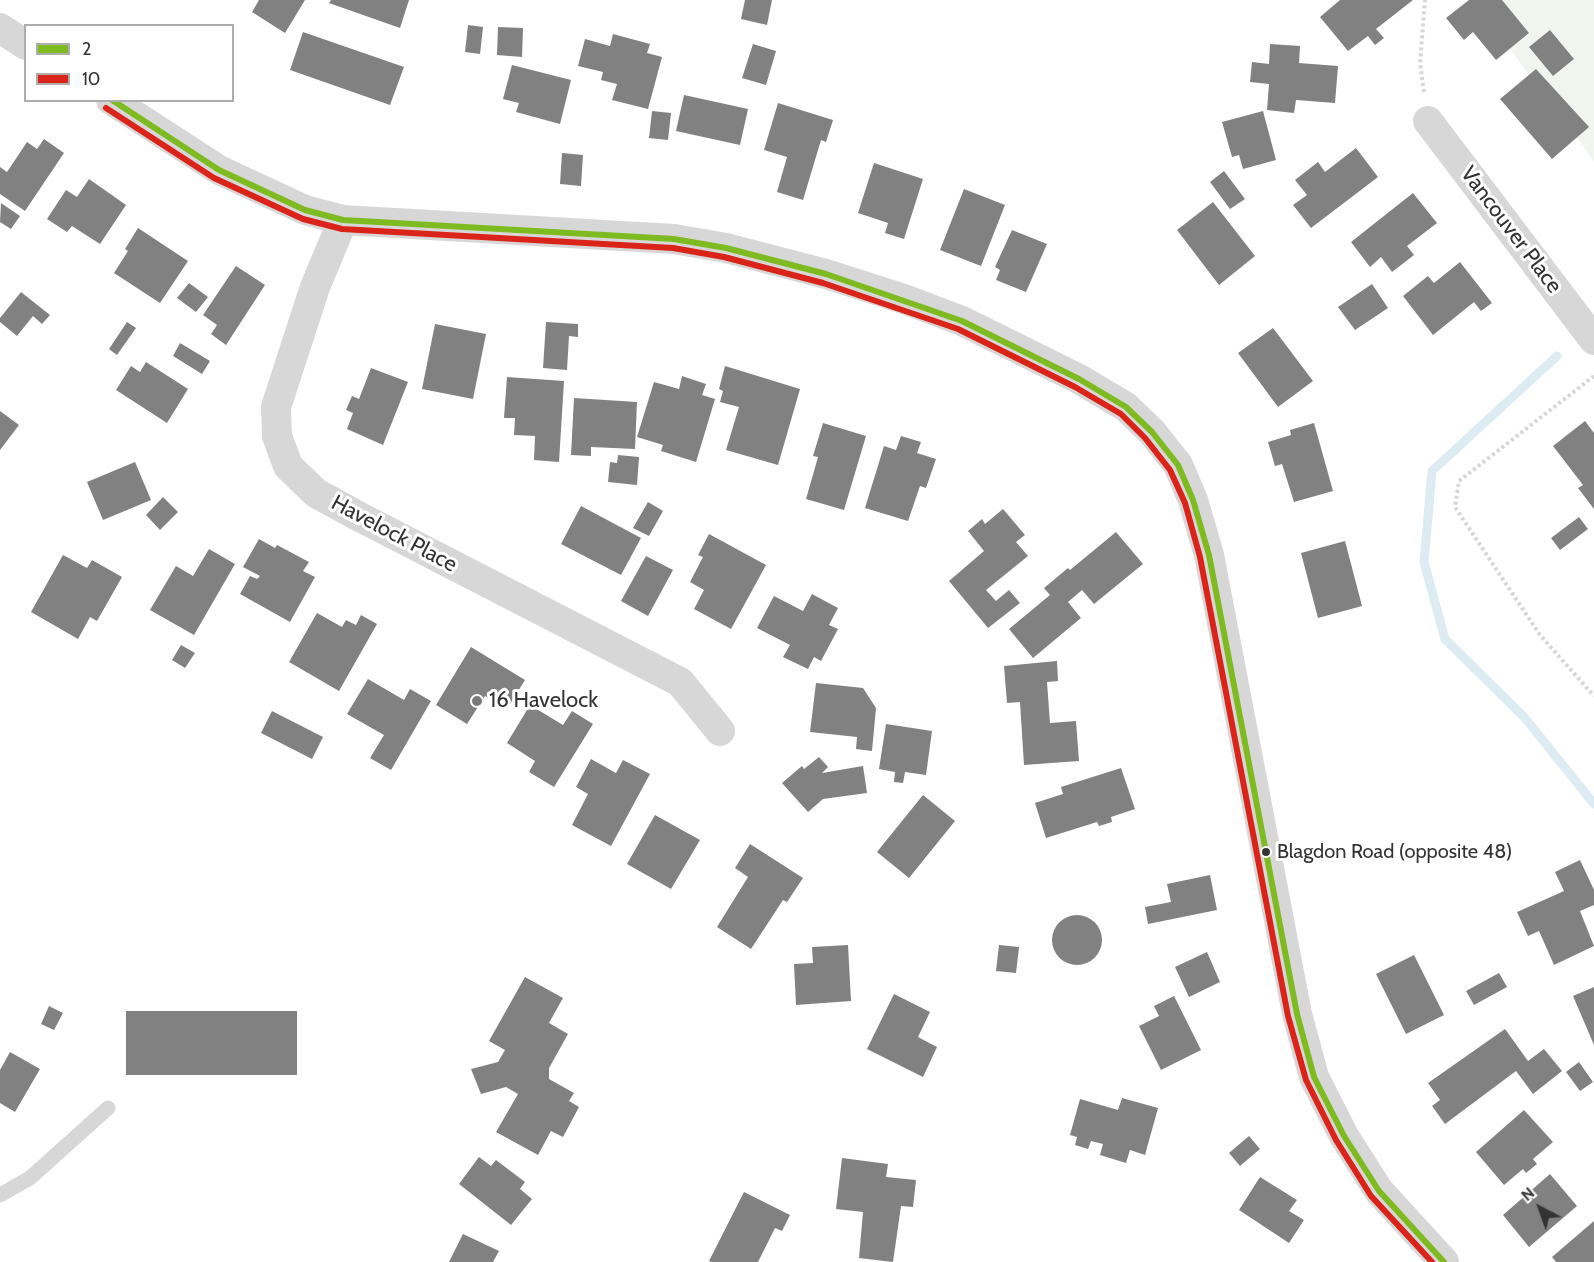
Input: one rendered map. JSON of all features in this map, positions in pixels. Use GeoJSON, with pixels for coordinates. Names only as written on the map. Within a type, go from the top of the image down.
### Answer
{"type":"FeatureCollection","features":[{"type":"Feature","properties":{"kind":"street"},"geometry":{"type":"LineString","coordinates":[[0,28],[24,44]]}},
{"type":"Feature","properties":{"kind":"street"},"geometry":{"type":"LineString","coordinates":[[114,102],[219,170],[305,210],[343,220],[674,239],[726,248],[826,274],[904,299],[962,321],[1079,379],[1126,407],[1178,465],[1193,500],[1209,555],[1294,1002],[1314,1077],[1344,1136],[1379,1191],[1444,1262]]}},
{"type":"Feature","properties":{"kind":"street","name":"Vancouver Place"},"geometry":{"type":"LineString","coordinates":[[1428,121],[1594,340]]}},
{"type":"Feature","properties":{"kind":"street","name":"Havelock Place"},"geometry":{"type":"LineString","coordinates":[[343,220],[315,287],[276,407],[277,436],[288,466],[316,492],[358,516],[680,682],[720,731]]}},
{"type":"Feature","properties":{"kind":"lane"},"geometry":{"type":"LineString","coordinates":[[0,1195],[30,1178],[108,1108]]}},
{"type":"Feature","properties":{"kind":"path"},"geometry":{"type":"LineString","coordinates":[[1425,0],[1420,63],[1428,121]]}},
{"type":"Feature","properties":{"kind":"path"},"geometry":{"type":"LineString","coordinates":[[1594,376],[1459,481],[1455,507],[1540,635],[1594,696]]}},
{"type":"Feature","properties":{"kind":"shaded area"},"geometry":{"type":"Polygon","coordinates":[[[1493,0],[1594,0],[1594,161],[1501,37],[1493,0]]]}},
{"type":"Feature","properties":{"kind":"building"},"geometry":{"type":"Polygon","coordinates":[[[259,0],[305,0],[285,33],[252,12],[259,0]]]}},
{"type":"Feature","properties":{"kind":"building"},"geometry":{"type":"Polygon","coordinates":[[[331,0],[409,0],[400,28],[329,3],[331,0]]]}},
{"type":"Feature","properties":{"kind":"building"},"geometry":{"type":"Polygon","coordinates":[[[745,0],[772,0],[767,25],[741,19],[745,0]]]}},
{"type":"Feature","properties":{"kind":"building"},"geometry":{"type":"Polygon","coordinates":[[[1340,0],[1413,0],[1376,29],[1384,38],[1375,45],[1368,36],[1348,51],[1320,17],[1340,0]]]}},
{"type":"Feature","properties":{"kind":"building"},"geometry":{"type":"Polygon","coordinates":[[[1469,0],[1502,0],[1529,33],[1496,60],[1473,32],[1464,40],[1446,18],[1469,0]]]}},
{"type":"Feature","properties":{"kind":"building"},"geometry":{"type":"Polygon","coordinates":[[[468,25],[483,27],[480,54],[465,52],[468,25]]]}},
{"type":"Feature","properties":{"kind":"building"},"geometry":{"type":"Polygon","coordinates":[[[498,27],[523,28],[522,57],[497,55],[498,27]]]}},
{"type":"Feature","properties":{"kind":"building"},"geometry":{"type":"Polygon","coordinates":[[[1550,30],[1574,59],[1553,76],[1529,47],[1550,30]]]}},
{"type":"Feature","properties":{"kind":"building"},"geometry":{"type":"Polygon","coordinates":[[[303,32],[404,67],[390,105],[290,70],[303,32]]]}},
{"type":"Feature","properties":{"kind":"building"},"geometry":{"type":"Polygon","coordinates":[[[613,34],[650,44],[647,53],[662,57],[648,109],[612,100],[617,84],[601,80],[603,72],[578,66],[585,39],[610,46],[613,34]]]}},
{"type":"Feature","properties":{"kind":"building"},"geometry":{"type":"Polygon","coordinates":[[[753,44],[776,51],[766,85],[742,78],[753,44]]]}},
{"type":"Feature","properties":{"kind":"building"},"geometry":{"type":"Polygon","coordinates":[[[1270,44],[1300,46],[1299,63],[1338,66],[1335,103],[1296,100],[1294,113],[1267,110],[1269,84],[1250,82],[1252,62],[1269,64],[1270,44]]]}},
{"type":"Feature","properties":{"kind":"building"},"geometry":{"type":"Polygon","coordinates":[[[512,65],[571,80],[560,124],[516,112],[519,103],[503,99],[512,65]]]}},
{"type":"Feature","properties":{"kind":"building"},"geometry":{"type":"Polygon","coordinates":[[[1536,69],[1589,127],[1552,159],[1500,99],[1536,69]]]}},
{"type":"Feature","properties":{"kind":"building"},"geometry":{"type":"Polygon","coordinates":[[[684,95],[748,109],[740,145],[676,131],[684,95]]]}},
{"type":"Feature","properties":{"kind":"building"},"geometry":{"type":"Polygon","coordinates":[[[778,103],[833,120],[826,142],[821,140],[803,200],[777,192],[787,157],[764,150],[778,103]]]}},
{"type":"Feature","properties":{"kind":"building"},"geometry":{"type":"Polygon","coordinates":[[[652,111],[671,113],[668,140],[649,138],[652,111]]]}},
{"type":"Feature","properties":{"kind":"building"},"geometry":{"type":"Polygon","coordinates":[[[1263,111],[1276,160],[1243,169],[1239,155],[1232,157],[1222,122],[1263,111]]]}},
{"type":"Feature","properties":{"kind":"building"},"geometry":{"type":"Polygon","coordinates":[[[44,139],[64,153],[25,211],[0,194],[0,167],[7,172],[27,142],[37,149],[44,139]]]}},
{"type":"Feature","properties":{"kind":"building"},"geometry":{"type":"Polygon","coordinates":[[[1356,148],[1378,177],[1311,228],[1293,205],[1307,195],[1295,180],[1318,162],[1325,172],[1356,148]]]}},
{"type":"Feature","properties":{"kind":"building"},"geometry":{"type":"Polygon","coordinates":[[[562,153],[583,155],[581,186],[560,184],[562,153]]]}},
{"type":"Feature","properties":{"kind":"building"},"geometry":{"type":"Polygon","coordinates":[[[874,163],[923,179],[904,239],[885,233],[888,223],[858,213],[874,163]]]}},
{"type":"Feature","properties":{"kind":"building"},"geometry":{"type":"Polygon","coordinates":[[[1224,171],[1245,199],[1230,209],[1210,182],[1224,171]]]}},
{"type":"Feature","properties":{"kind":"building"},"geometry":{"type":"Polygon","coordinates":[[[89,179],[126,205],[100,244],[72,226],[67,232],[47,219],[66,190],[77,197],[89,179]]]}},
{"type":"Feature","properties":{"kind":"building"},"geometry":{"type":"Polygon","coordinates":[[[964,189],[1005,205],[981,266],[940,250],[964,189]]]}},
{"type":"Feature","properties":{"kind":"building"},"geometry":{"type":"Polygon","coordinates":[[[1413,193],[1437,223],[1407,246],[1414,255],[1392,272],[1381,257],[1370,267],[1351,242],[1413,193]]]}},
{"type":"Feature","properties":{"kind":"building"},"geometry":{"type":"Polygon","coordinates":[[[1213,202],[1255,256],[1219,285],[1177,230],[1213,202]]]}},
{"type":"Feature","properties":{"kind":"building"},"geometry":{"type":"Polygon","coordinates":[[[1,203],[20,216],[11,229],[0,222],[1,203]]]}},
{"type":"Feature","properties":{"kind":"building"},"geometry":{"type":"Polygon","coordinates":[[[138,228],[188,261],[160,303],[114,273],[128,251],[125,249],[138,228]]]}},
{"type":"Feature","properties":{"kind":"building"},"geometry":{"type":"Polygon","coordinates":[[[1012,230],[1047,244],[1026,292],[996,280],[1000,270],[995,267],[1012,230]]]}},
{"type":"Feature","properties":{"kind":"building"},"geometry":{"type":"Polygon","coordinates":[[[1460,262],[1492,303],[1481,311],[1474,302],[1433,335],[1403,296],[1428,276],[1434,283],[1460,262]]]}},
{"type":"Feature","properties":{"kind":"building"},"geometry":{"type":"Polygon","coordinates":[[[236,266],[265,285],[226,345],[211,334],[217,325],[203,315],[236,266]]]}},
{"type":"Feature","properties":{"kind":"building"},"geometry":{"type":"Polygon","coordinates":[[[189,283],[208,297],[196,312],[177,298],[189,283]]]}},
{"type":"Feature","properties":{"kind":"building"},"geometry":{"type":"Polygon","coordinates":[[[1372,284],[1388,308],[1355,330],[1338,307],[1372,284]]]}},
{"type":"Feature","properties":{"kind":"building"},"geometry":{"type":"Polygon","coordinates":[[[21,292],[50,315],[42,324],[33,316],[17,336],[0,322],[0,318],[21,292]]]}},
{"type":"Feature","properties":{"kind":"building"},"geometry":{"type":"Polygon","coordinates":[[[127,322],[136,328],[117,355],[109,349],[127,322]]]}},
{"type":"Feature","properties":{"kind":"building"},"geometry":{"type":"Polygon","coordinates":[[[546,322],[578,324],[578,337],[569,336],[567,370],[543,368],[546,322]]]}},
{"type":"Feature","properties":{"kind":"building"},"geometry":{"type":"Polygon","coordinates":[[[435,324],[486,334],[473,399],[422,389],[435,324]]]}},
{"type":"Feature","properties":{"kind":"building"},"geometry":{"type":"Polygon","coordinates":[[[1273,328],[1313,381],[1278,407],[1238,353],[1273,328]]]}},
{"type":"Feature","properties":{"kind":"building"},"geometry":{"type":"Polygon","coordinates":[[[180,343],[210,361],[202,374],[173,356],[180,343]]]}},
{"type":"Feature","properties":{"kind":"building"},"geometry":{"type":"Polygon","coordinates":[[[146,362],[188,389],[167,423],[116,390],[131,366],[140,372],[146,362]]]}},
{"type":"Feature","properties":{"kind":"building"},"geometry":{"type":"Polygon","coordinates":[[[725,366],[800,389],[778,465],[726,450],[739,407],[720,402],[723,391],[719,389],[725,366]]]}},
{"type":"Feature","properties":{"kind":"building"},"geometry":{"type":"Polygon","coordinates":[[[371,368],[408,382],[383,445],[347,429],[353,413],[346,410],[352,396],[359,399],[371,368]]]}},
{"type":"Feature","properties":{"kind":"building"},"geometry":{"type":"Polygon","coordinates":[[[682,376],[706,384],[702,395],[715,399],[696,462],[661,451],[663,445],[637,437],[654,382],[679,389],[682,376]]]}},
{"type":"Feature","properties":{"kind":"building"},"geometry":{"type":"Polygon","coordinates":[[[507,377],[564,381],[559,462],[534,460],[535,436],[514,435],[515,418],[504,418],[507,377]]]}},
{"type":"Feature","properties":{"kind":"building"},"geometry":{"type":"Polygon","coordinates":[[[574,398],[637,402],[635,449],[591,447],[591,456],[571,455],[574,398]]]}},
{"type":"Feature","properties":{"kind":"building"},"geometry":{"type":"Polygon","coordinates":[[[0,411],[19,425],[0,450],[0,411]]]}},
{"type":"Feature","properties":{"kind":"building"},"geometry":{"type":"Polygon","coordinates":[[[1585,421],[1594,433],[1594,509],[1578,488],[1583,485],[1553,446],[1585,421]]]}},
{"type":"Feature","properties":{"kind":"building"},"geometry":{"type":"Polygon","coordinates":[[[823,423],[866,436],[844,510],[806,499],[818,457],[813,456],[823,423]]]}},
{"type":"Feature","properties":{"kind":"building"},"geometry":{"type":"Polygon","coordinates":[[[1314,423],[1333,491],[1294,502],[1282,464],[1275,466],[1268,442],[1291,435],[1290,430],[1314,423]]]}},
{"type":"Feature","properties":{"kind":"building"},"geometry":{"type":"Polygon","coordinates":[[[901,436],[921,442],[917,453],[936,459],[926,488],[920,486],[908,521],[865,508],[884,446],[896,450],[901,436]]]}},
{"type":"Feature","properties":{"kind":"building"},"geometry":{"type":"Polygon","coordinates":[[[618,455],[639,457],[637,485],[608,482],[610,462],[617,463],[618,455]]]}},
{"type":"Feature","properties":{"kind":"building"},"geometry":{"type":"Polygon","coordinates":[[[135,462],[151,500],[103,520],[87,482],[135,462]]]}},
{"type":"Feature","properties":{"kind":"building"},"geometry":{"type":"Polygon","coordinates":[[[163,497],[178,512],[160,530],[146,515],[163,497]]]}},
{"type":"Feature","properties":{"kind":"building"},"geometry":{"type":"Polygon","coordinates":[[[648,502],[663,511],[649,536],[633,528],[648,502]]]}},
{"type":"Feature","properties":{"kind":"building"},"geometry":{"type":"Polygon","coordinates":[[[581,506],[641,538],[621,575],[561,544],[581,506]]]}},
{"type":"Feature","properties":{"kind":"building"},"geometry":{"type":"Polygon","coordinates":[[[1003,509],[1025,535],[1016,542],[1028,556],[986,590],[996,601],[1009,590],[1020,603],[988,628],[949,581],[984,551],[968,531],[982,519],[985,524],[1003,509]]]}},
{"type":"Feature","properties":{"kind":"building"},"geometry":{"type":"Polygon","coordinates":[[[1579,517],[1588,529],[1560,550],[1551,538],[1579,517]]]}},
{"type":"Feature","properties":{"kind":"building"},"geometry":{"type":"Polygon","coordinates":[[[1116,532],[1143,564],[1094,604],[1082,590],[1068,602],[1081,618],[1033,658],[1009,629],[1050,595],[1044,588],[1116,532]]]}},
{"type":"Feature","properties":{"kind":"building"},"geometry":{"type":"Polygon","coordinates":[[[709,534],[766,565],[731,629],[694,609],[704,590],[690,582],[703,557],[698,555],[709,534]]]}},
{"type":"Feature","properties":{"kind":"building"},"geometry":{"type":"Polygon","coordinates":[[[259,539],[275,548],[277,545],[309,562],[303,571],[315,577],[290,622],[240,594],[250,576],[257,579],[260,576],[243,567],[259,539]]]}},
{"type":"Feature","properties":{"kind":"building"},"geometry":{"type":"Polygon","coordinates":[[[1345,541],[1362,606],[1318,618],[1301,553],[1345,541]]]}},
{"type":"Feature","properties":{"kind":"building"},"geometry":{"type":"Polygon","coordinates":[[[209,549],[235,564],[194,635],[150,610],[176,566],[193,576],[209,549]]]}},
{"type":"Feature","properties":{"kind":"building"},"geometry":{"type":"Polygon","coordinates":[[[63,555],[87,568],[92,560],[122,577],[97,621],[90,617],[78,639],[31,612],[63,555]]]}},
{"type":"Feature","properties":{"kind":"building"},"geometry":{"type":"Polygon","coordinates":[[[646,556],[673,570],[648,616],[621,601],[646,556]]]}},
{"type":"Feature","properties":{"kind":"building"},"geometry":{"type":"Polygon","coordinates":[[[812,594],[838,608],[829,625],[838,629],[821,661],[814,657],[808,669],[783,657],[790,645],[757,628],[774,596],[803,611],[812,594]]]}},
{"type":"Feature","properties":{"kind":"building"},"geometry":{"type":"Polygon","coordinates":[[[317,613],[342,627],[346,620],[356,625],[361,615],[377,624],[339,691],[289,662],[317,613]]]}},
{"type":"Feature","properties":{"kind":"building"},"geometry":{"type":"Polygon","coordinates":[[[181,645],[195,653],[185,668],[172,660],[181,645]]]}},
{"type":"Feature","properties":{"kind":"building"},"geometry":{"type":"Polygon","coordinates":[[[471,647],[525,680],[507,709],[485,696],[467,724],[436,705],[471,647]]]}},
{"type":"Feature","properties":{"kind":"building"},"geometry":{"type":"Polygon","coordinates":[[[1057,661],[1058,681],[1047,682],[1050,723],[1076,721],[1079,761],[1024,765],[1020,702],[1007,703],[1004,666],[1057,661]]]}},
{"type":"Feature","properties":{"kind":"building"},"geometry":{"type":"Polygon","coordinates":[[[368,679],[404,700],[410,689],[431,701],[391,770],[370,758],[384,735],[347,714],[368,679]]]}},
{"type":"Feature","properties":{"kind":"building"},"geometry":{"type":"Polygon","coordinates":[[[816,683],[863,688],[876,708],[872,751],[856,749],[857,737],[810,732],[816,683]]]}},
{"type":"Feature","properties":{"kind":"building"},"geometry":{"type":"Polygon","coordinates":[[[530,705],[563,725],[572,711],[593,724],[554,787],[529,772],[535,761],[507,743],[530,705]]]}},
{"type":"Feature","properties":{"kind":"building"},"geometry":{"type":"Polygon","coordinates":[[[272,711],[323,737],[312,759],[261,733],[272,711]]]}},
{"type":"Feature","properties":{"kind":"building"},"geometry":{"type":"Polygon","coordinates":[[[886,724],[932,731],[926,775],[905,772],[903,783],[894,782],[895,772],[879,769],[886,724]]]}},
{"type":"Feature","properties":{"kind":"building"},"geometry":{"type":"Polygon","coordinates":[[[819,757],[828,767],[822,773],[863,766],[867,793],[823,799],[808,812],[782,783],[802,766],[804,769],[819,757]]]}},
{"type":"Feature","properties":{"kind":"building"},"geometry":{"type":"Polygon","coordinates":[[[591,759],[616,773],[623,760],[650,774],[611,846],[572,825],[588,794],[576,787],[591,759]]]}},
{"type":"Feature","properties":{"kind":"building"},"geometry":{"type":"Polygon","coordinates":[[[1121,768],[1135,809],[1111,817],[1112,822],[1099,826],[1097,822],[1046,838],[1035,803],[1063,794],[1061,787],[1121,768]]]}},
{"type":"Feature","properties":{"kind":"building"},"geometry":{"type":"Polygon","coordinates":[[[923,795],[955,821],[909,878],[877,852],[923,795]]]}},
{"type":"Feature","properties":{"kind":"building"},"geometry":{"type":"Polygon","coordinates":[[[655,815],[700,840],[671,889],[627,864],[655,815]]]}},
{"type":"Feature","properties":{"kind":"building"},"geometry":{"type":"Polygon","coordinates":[[[750,844],[803,878],[787,902],[783,900],[751,949],[717,927],[748,877],[735,868],[750,844]]]}},
{"type":"Feature","properties":{"kind":"building"},"geometry":{"type":"Polygon","coordinates":[[[1580,860],[1594,890],[1594,905],[1580,911],[1594,946],[1554,965],[1539,931],[1528,936],[1517,912],[1564,891],[1555,872],[1580,860]]]}},
{"type":"Feature","properties":{"kind":"building"},"geometry":{"type":"Polygon","coordinates":[[[1210,875],[1217,910],[1148,924],[1145,907],[1171,902],[1167,884],[1210,875]]]}},
{"type":"Feature","properties":{"kind":"building"},"geometry":{"type":"Polygon","coordinates":[[[1082,915],[1095,922],[1101,930],[1101,950],[1095,958],[1087,964],[1072,965],[1059,958],[1053,950],[1052,935],[1059,922],[1067,916],[1082,915]]]}},
{"type":"Feature","properties":{"kind":"building"},"geometry":{"type":"Polygon","coordinates":[[[848,945],[851,1001],[796,1005],[794,964],[813,963],[812,947],[848,945]]]}},
{"type":"Feature","properties":{"kind":"building"},"geometry":{"type":"Polygon","coordinates":[[[999,945],[1019,947],[1016,973],[996,971],[999,945]]]}},
{"type":"Feature","properties":{"kind":"building"},"geometry":{"type":"Polygon","coordinates":[[[1207,952],[1220,982],[1189,997],[1175,967],[1207,952]]]}},
{"type":"Feature","properties":{"kind":"building"},"geometry":{"type":"Polygon","coordinates":[[[1414,955],[1444,1015],[1406,1034],[1376,974],[1414,955]]]}},
{"type":"Feature","properties":{"kind":"building"},"geometry":{"type":"Polygon","coordinates":[[[1499,973],[1507,987],[1474,1005],[1466,991],[1499,973]]]}},
{"type":"Feature","properties":{"kind":"building"},"geometry":{"type":"Polygon","coordinates":[[[525,977],[563,998],[549,1023],[568,1034],[549,1068],[549,1079],[574,1093],[569,1101],[579,1107],[563,1137],[551,1131],[538,1155],[496,1132],[518,1094],[506,1087],[481,1094],[471,1069],[498,1062],[505,1050],[489,1041],[525,977]]]}},
{"type":"Feature","properties":{"kind":"building"},"geometry":{"type":"Polygon","coordinates":[[[1594,987],[1594,1045],[1573,996],[1594,987]]]}},
{"type":"Feature","properties":{"kind":"building"},"geometry":{"type":"Polygon","coordinates":[[[894,994],[930,1012],[918,1037],[937,1047],[923,1077],[867,1049],[894,994]]]}},
{"type":"Feature","properties":{"kind":"building"},"geometry":{"type":"Polygon","coordinates":[[[1174,996],[1201,1050],[1161,1070],[1139,1026],[1159,1016],[1154,1006],[1174,996]]]}},
{"type":"Feature","properties":{"kind":"building"},"geometry":{"type":"Polygon","coordinates":[[[49,1006],[63,1013],[54,1030],[41,1024],[49,1006]]]}},
{"type":"Feature","properties":{"kind":"building"},"geometry":{"type":"Polygon","coordinates":[[[126,1011],[297,1011],[297,1075],[126,1075],[126,1011]]]}},
{"type":"Feature","properties":{"kind":"building"},"geometry":{"type":"Polygon","coordinates":[[[1505,1029],[1528,1061],[1544,1049],[1562,1071],[1533,1094],[1516,1071],[1445,1124],[1432,1106],[1440,1100],[1428,1083],[1505,1029]]]}},
{"type":"Feature","properties":{"kind":"building"},"geometry":{"type":"Polygon","coordinates":[[[10,1052],[40,1069],[15,1112],[0,1103],[0,1070],[10,1052]]]}},
{"type":"Feature","properties":{"kind":"building"},"geometry":{"type":"Polygon","coordinates":[[[1579,1062],[1593,1082],[1580,1091],[1566,1072],[1579,1062]]]}},
{"type":"Feature","properties":{"kind":"building"},"geometry":{"type":"Polygon","coordinates":[[[1122,1098],[1158,1108],[1145,1155],[1130,1150],[1126,1163],[1100,1155],[1103,1144],[1091,1141],[1088,1149],[1075,1145],[1077,1137],[1070,1135],[1080,1099],[1118,1110],[1122,1098]]]}},
{"type":"Feature","properties":{"kind":"building"},"geometry":{"type":"Polygon","coordinates":[[[1524,1110],[1553,1142],[1533,1159],[1537,1164],[1526,1173],[1523,1169],[1504,1185],[1476,1152],[1524,1110]]]}},
{"type":"Feature","properties":{"kind":"building"},"geometry":{"type":"Polygon","coordinates":[[[1249,1136],[1260,1149],[1240,1166],[1229,1153],[1249,1136]]]}},
{"type":"Feature","properties":{"kind":"building"},"geometry":{"type":"Polygon","coordinates":[[[479,1157],[491,1166],[496,1160],[525,1182],[520,1189],[532,1199],[511,1225],[459,1184],[479,1157]]]}},
{"type":"Feature","properties":{"kind":"building"},"geometry":{"type":"Polygon","coordinates":[[[842,1158],[888,1164],[886,1177],[916,1180],[913,1207],[901,1206],[893,1262],[859,1258],[863,1212],[836,1209],[842,1158]]]}},
{"type":"Feature","properties":{"kind":"building"},"geometry":{"type":"Polygon","coordinates":[[[1550,1174],[1577,1206],[1529,1247],[1503,1215],[1550,1174]]]}},
{"type":"Feature","properties":{"kind":"building"},"geometry":{"type":"Polygon","coordinates":[[[1260,1177],[1297,1200],[1289,1211],[1304,1220],[1289,1243],[1239,1210],[1260,1177]]]}},
{"type":"Feature","properties":{"kind":"building"},"geometry":{"type":"Polygon","coordinates":[[[744,1192],[790,1215],[782,1231],[775,1228],[758,1262],[709,1261],[744,1192]]]}},
{"type":"Feature","properties":{"kind":"building"},"geometry":{"type":"Polygon","coordinates":[[[1594,1221],[1594,1262],[1556,1262],[1552,1257],[1594,1221]]]}},
{"type":"Feature","properties":{"kind":"building"},"geometry":{"type":"Polygon","coordinates":[[[463,1234],[499,1251],[493,1262],[449,1262],[463,1234]]]}},
{"type":"Feature","properties":{"kind":"waterway"},"geometry":{"type":"LineString","coordinates":[[1557,356],[1432,471],[1424,562],[1445,639],[1525,718],[1594,804]]}},
{"type":"Feature","properties":{"kind":"transit line","name":"2"},"geometry":{"type":"LineString","coordinates":[[115,102],[219,170],[305,210],[343,220],[674,239],[726,248],[826,274],[962,321],[1079,379],[1126,407],[1152,432],[1178,465],[1193,500],[1209,555],[1297,1014],[1314,1077],[1344,1136],[1379,1191],[1444,1262]]}},
{"type":"Feature","properties":{"kind":"transit line","name":"10"},"geometry":{"type":"LineString","coordinates":[[106,108],[214,178],[303,219],[342,229],[673,248],[724,257],[823,283],[958,329],[1075,387],[1121,414],[1145,438],[1170,470],[1185,503],[1200,557],[1288,1016],[1306,1080],[1336,1140],[1371,1196],[1432,1262]]}},
{"type":"Feature","properties":{"kind":"place","name":"16 Havelock"},"geometry":{"type":"Point","coordinates":[477,701]}},
{"type":"Feature","properties":{"kind":"place","name":"Blagdon Road (opposite 48)"},"geometry":{"type":"Point","coordinates":[1266,852]}}]}
